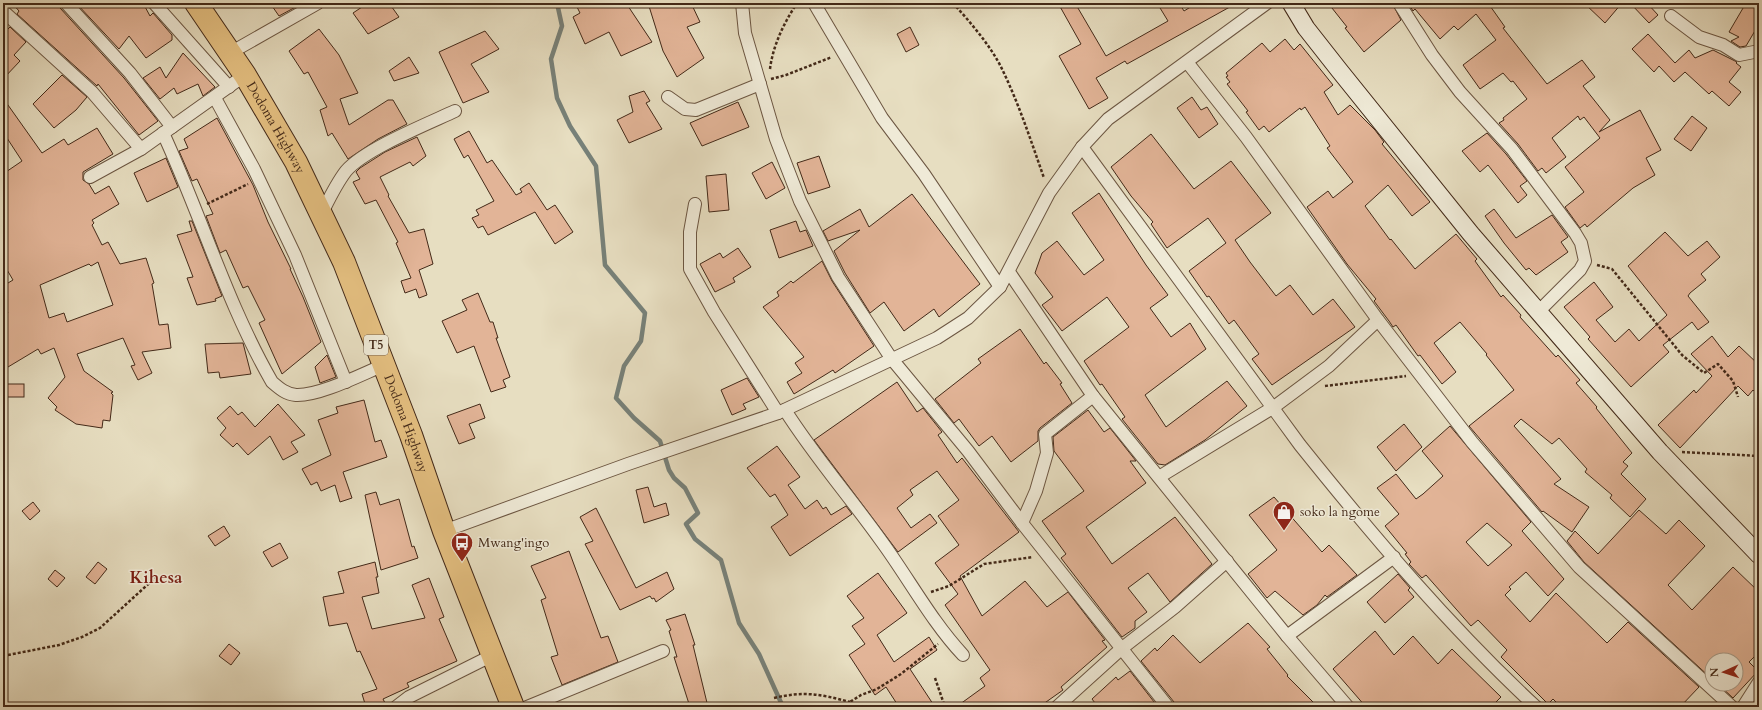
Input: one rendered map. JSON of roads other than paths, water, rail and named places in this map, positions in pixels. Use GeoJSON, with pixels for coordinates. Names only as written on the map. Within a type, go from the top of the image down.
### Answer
{"type":"FeatureCollection","features":[{"type":"Feature","properties":{"kind":"highway","name":"Dodoma Highway"},"geometry":{"type":"LineString","coordinates":[[196,3],[230,53],[237,81],[296,162],[344,262],[384,364],[444,531],[513,707]]}},
{"type":"Feature","properties":{"kind":"street"},"geometry":{"type":"LineString","coordinates":[[66,3],[130,73],[168,130],[196,209],[231,299],[272,382],[283,392],[296,395],[310,394],[346,382],[384,364]]}},
{"type":"Feature","properties":{"kind":"street"},"geometry":{"type":"LineString","coordinates":[[90,177],[141,149],[237,81],[154,3]]}},
{"type":"Feature","properties":{"kind":"street"},"geometry":{"type":"LineString","coordinates":[[230,53],[318,3]]}},
{"type":"Feature","properties":{"kind":"street"},"geometry":{"type":"LineString","coordinates":[[742,3],[745,33],[776,139],[800,201],[838,277],[891,358],[968,451],[1022,523],[1049,555],[1121,649],[1168,707]]}},
{"type":"Feature","properties":{"kind":"street"},"geometry":{"type":"LineString","coordinates":[[814,3],[842,53],[882,118],[928,180],[1000,287]]}},
{"type":"Feature","properties":{"kind":"street"},"geometry":{"type":"LineString","coordinates":[[444,531],[628,464],[781,411],[891,358],[937,338],[968,318],[1000,287],[1049,193],[1082,147],[1108,119],[1267,3]]}},
{"type":"Feature","properties":{"kind":"street"},"geometry":{"type":"LineString","coordinates":[[1291,3],[1306,28],[1472,234],[1660,452],[1759,555]]}},
{"type":"Feature","properties":{"kind":"street"},"geometry":{"type":"LineString","coordinates":[[1399,3],[1432,55],[1455,86],[1512,149],[1575,233],[1582,248],[1585,261],[1580,270],[1539,311]]}},
{"type":"Feature","properties":{"kind":"street"},"geometry":{"type":"LineString","coordinates":[[3,11],[92,92],[141,149]]}},
{"type":"Feature","properties":{"kind":"street"},"geometry":{"type":"LineString","coordinates":[[1671,16],[1699,37],[1723,45],[1739,55],[1759,51]]}},
{"type":"Feature","properties":{"kind":"street"},"geometry":{"type":"LineString","coordinates":[[1187,62],[1246,137],[1378,320],[1421,373],[1472,442],[1579,567],[1732,707]]}},
{"type":"Feature","properties":{"kind":"street"},"geometry":{"type":"LineString","coordinates":[[668,97],[685,109],[696,110],[760,84]]}},
{"type":"Feature","properties":{"kind":"street"},"geometry":{"type":"LineString","coordinates":[[215,98],[259,179],[295,255],[346,382]]}},
{"type":"Feature","properties":{"kind":"street"},"geometry":{"type":"LineString","coordinates":[[322,214],[335,187],[347,170],[366,155],[455,111]]}},
{"type":"Feature","properties":{"kind":"street"},"geometry":{"type":"LineString","coordinates":[[1082,147],[1274,407],[1300,445],[1394,557],[1447,616],[1536,707]]}},
{"type":"Feature","properties":{"kind":"street"},"geometry":{"type":"LineString","coordinates":[[695,204],[690,232],[690,269],[714,312],[781,411],[869,524],[920,596],[946,637],[963,656]]}},
{"type":"Feature","properties":{"kind":"street"},"geometry":{"type":"LineString","coordinates":[[1009,272],[1093,396],[1287,636],[1348,707]]}},
{"type":"Feature","properties":{"kind":"street"},"geometry":{"type":"LineString","coordinates":[[1159,476],[1274,407],[1329,366],[1378,320]]}},
{"type":"Feature","properties":{"kind":"street"},"geometry":{"type":"LineString","coordinates":[[1022,523],[1036,491],[1045,460],[1047,447],[1045,434],[1093,396]]}},
{"type":"Feature","properties":{"kind":"street"},"geometry":{"type":"LineString","coordinates":[[1287,636],[1394,557]]}},
{"type":"Feature","properties":{"kind":"street"},"geometry":{"type":"LineString","coordinates":[[1057,707],[1121,649],[1175,607],[1227,561]]}},
{"type":"Feature","properties":{"kind":"street"},"geometry":{"type":"LineString","coordinates":[[527,707],[663,651]]}},
{"type":"Feature","properties":{"kind":"street"},"geometry":{"type":"LineString","coordinates":[[396,707],[416,694],[493,655]]}},
{"type":"Feature","properties":{"kind":"street"},"geometry":{"type":"LineString","coordinates":[[1743,707],[1759,682]]}},
{"type":"Feature","properties":{"kind":"waterway"},"geometry":{"type":"LineString","coordinates":[[557,3],[562,26],[551,59],[557,98],[570,126],[596,166],[605,265],[645,313],[641,341],[624,366],[616,398],[634,418],[660,441],[669,470],[674,478],[685,488],[698,513],[686,524],[695,539],[721,560],[739,623],[759,654],[783,707]]}},
{"type":"Feature","properties":{"kind":"place","name":"soko la ngome"},"geometry":{"type":"Point","coordinates":[1284,532]}},
{"type":"Feature","properties":{"kind":"place","name":"Mwang'ingo"},"geometry":{"type":"Point","coordinates":[462,562]}},
{"type":"Feature","properties":{"kind":"district","name":"Kihesa"},"geometry":{"type":"Point","coordinates":[156,577]}}]}
